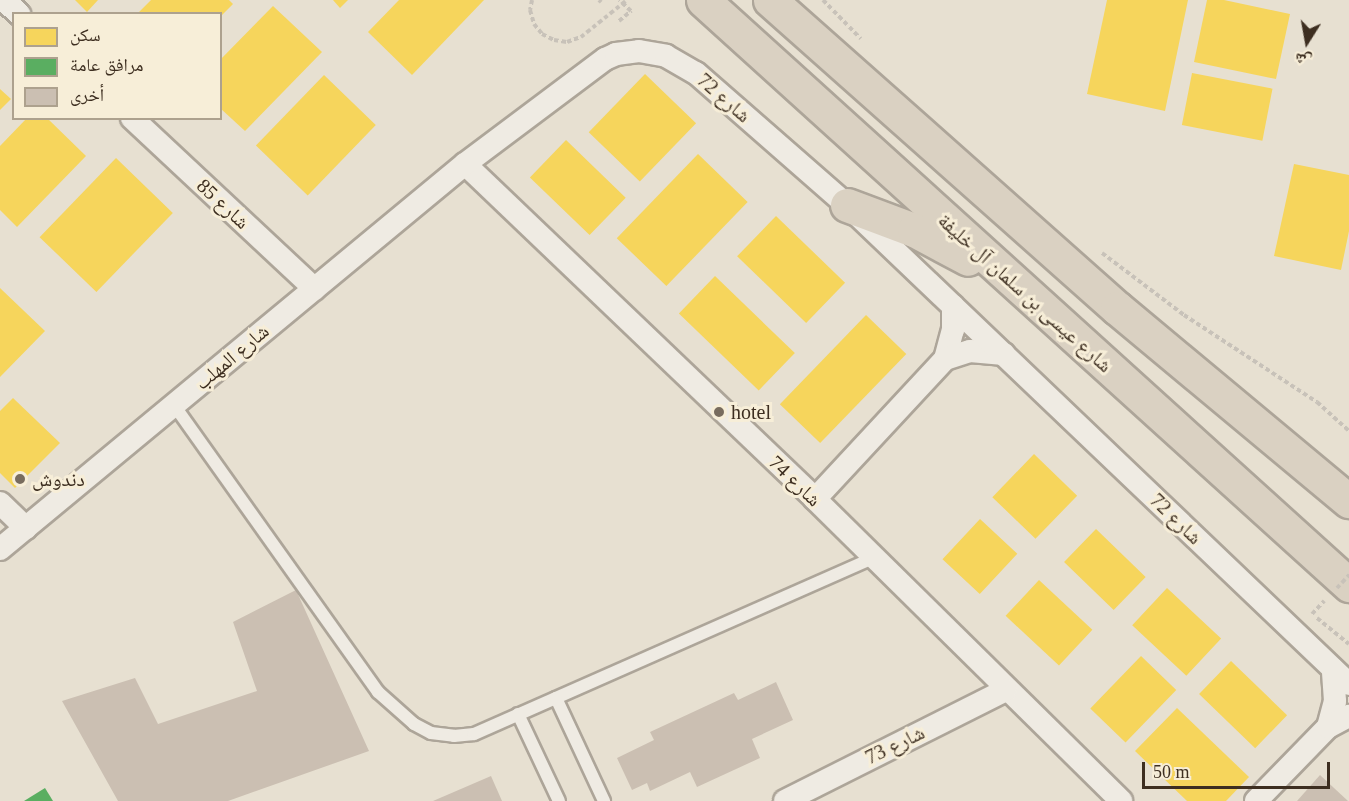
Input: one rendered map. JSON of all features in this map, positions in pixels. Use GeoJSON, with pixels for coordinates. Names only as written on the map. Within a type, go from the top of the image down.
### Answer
{"type":"FeatureCollection","features":[{"type":"Feature","properties":{"kind":"highway","name":"شارع عيسى بن سلمان آل خليفة"},"geometry":{"type":"LineString","coordinates":[[703,0],[1343,586]]}},
{"type":"Feature","properties":{"kind":"highway"},"geometry":{"type":"LineString","coordinates":[[770,0],[1117,308],[1349,501]]}},
{"type":"Feature","properties":{"kind":"highway"},"geometry":{"type":"LineString","coordinates":[[847,205],[914,230],[1012,283]]}},
{"type":"Feature","properties":{"kind":"street"},"geometry":{"type":"LineString","coordinates":[[4,0],[17,12]]}},
{"type":"Feature","properties":{"kind":"street","name":"شارع 72"},"geometry":{"type":"LineString","coordinates":[[465,165],[605,59],[616,54],[639,51],[666,56],[696,73],[847,205],[1341,676]]}},
{"type":"Feature","properties":{"kind":"street","name":"شارع 85"},"geometry":{"type":"LineString","coordinates":[[134,120],[315,289]]}},
{"type":"Feature","properties":{"kind":"street","name":"شارع المهلب"},"geometry":{"type":"LineString","coordinates":[[0,549],[465,165]]}},
{"type":"Feature","properties":{"kind":"street","name":"شارع 74"},"geometry":{"type":"LineString","coordinates":[[465,165],[815,499],[1121,801]]}},
{"type":"Feature","properties":{"kind":"street"},"geometry":{"type":"LineString","coordinates":[[815,499],[945,359],[953,330],[953,306]]}},
{"type":"Feature","properties":{"kind":"street"},"geometry":{"type":"LineString","coordinates":[[945,359],[970,351],[1004,354]]}},
{"type":"Feature","properties":{"kind":"street"},"geometry":{"type":"LineString","coordinates":[[0,503],[26,528]]}},
{"type":"Feature","properties":{"kind":"street"},"geometry":{"type":"LineString","coordinates":[[1328,727],[1341,676]]}},
{"type":"Feature","properties":{"kind":"street","name":"شارع 73"},"geometry":{"type":"LineString","coordinates":[[784,801],[1006,690]]}},
{"type":"Feature","properties":{"kind":"street"},"geometry":{"type":"LineString","coordinates":[[1256,801],[1328,727],[1349,716]]}},
{"type":"Feature","properties":{"kind":"lane"},"geometry":{"type":"LineString","coordinates":[[174,405],[378,692],[401,714],[431,733],[454,736],[474,734],[873,558]]}},
{"type":"Feature","properties":{"kind":"lane"},"geometry":{"type":"LineString","coordinates":[[556,698],[604,801]]}},
{"type":"Feature","properties":{"kind":"lane"},"geometry":{"type":"LineString","coordinates":[[519,714],[559,801]]}},
{"type":"Feature","properties":{"kind":"path"},"geometry":{"type":"LineString","coordinates":[[532,0],[530,10],[534,24],[542,34],[554,40],[567,42],[580,37],[627,0]]}},
{"type":"Feature","properties":{"kind":"path"},"geometry":{"type":"LineString","coordinates":[[619,0],[631,11],[619,21]]}},
{"type":"Feature","properties":{"kind":"path"},"geometry":{"type":"LineString","coordinates":[[823,0],[869,47]]}},
{"type":"Feature","properties":{"kind":"path"},"geometry":{"type":"LineString","coordinates":[[1094,246],[1184,315],[1317,402],[1349,431]]}},
{"type":"Feature","properties":{"kind":"path"},"geometry":{"type":"LineString","coordinates":[[1343,586],[1349,575]]}},
{"type":"Feature","properties":{"kind":"path"},"geometry":{"type":"LineString","coordinates":[[1312,614],[1349,644]]}},
{"type":"Feature","properties":{"kind":"building: سكن"},"geometry":{"type":"Polygon","coordinates":[[[75,0],[98,0],[87,12],[75,0]]]}},
{"type":"Feature","properties":{"kind":"building: سكن"},"geometry":{"type":"Polygon","coordinates":[[[151,0],[229,0],[233,4],[222,15],[222,12],[139,12],[151,0]]]}},
{"type":"Feature","properties":{"kind":"building: سكن"},"geometry":{"type":"Polygon","coordinates":[[[333,0],[348,0],[340,8],[333,0]]]}},
{"type":"Feature","properties":{"kind":"building: سكن"},"geometry":{"type":"Polygon","coordinates":[[[399,0],[484,0],[412,75],[368,32],[399,0]]]}},
{"type":"Feature","properties":{"kind":"building: سكن"},"geometry":{"type":"Polygon","coordinates":[[[1107,0],[1188,0],[1165,111],[1087,94],[1107,0]]]}},
{"type":"Feature","properties":{"kind":"building: سكن"},"geometry":{"type":"Polygon","coordinates":[[[1207,0],[1224,0],[1290,14],[1276,79],[1194,62],[1207,0]]]}},
{"type":"Feature","properties":{"kind":"building: سكن"},"geometry":{"type":"Polygon","coordinates":[[[273,6],[322,52],[245,131],[222,110],[222,58],[273,6]]]}},
{"type":"Feature","properties":{"kind":"building: سكن"},"geometry":{"type":"Polygon","coordinates":[[[1192,73],[1272,89],[1262,141],[1182,125],[1192,73]]]}},
{"type":"Feature","properties":{"kind":"building: سكن"},"geometry":{"type":"Polygon","coordinates":[[[645,74],[696,123],[640,182],[589,132],[645,74]]]}},
{"type":"Feature","properties":{"kind":"building: سكن"},"geometry":{"type":"Polygon","coordinates":[[[324,75],[376,125],[308,196],[256,145],[324,75]]]}},
{"type":"Feature","properties":{"kind":"building: سكن"},"geometry":{"type":"Polygon","coordinates":[[[0,89],[11,99],[0,110],[0,89]]]}},
{"type":"Feature","properties":{"kind":"building: سكن"},"geometry":{"type":"Polygon","coordinates":[[[25,120],[49,120],[86,156],[17,227],[0,210],[0,146],[25,120]]]}},
{"type":"Feature","properties":{"kind":"building: سكن"},"geometry":{"type":"Polygon","coordinates":[[[566,140],[626,198],[590,235],[530,177],[566,140]]]}},
{"type":"Feature","properties":{"kind":"building: سكن"},"geometry":{"type":"Polygon","coordinates":[[[698,154],[748,202],[666,286],[617,238],[698,154]]]}},
{"type":"Feature","properties":{"kind":"building: سكن"},"geometry":{"type":"Polygon","coordinates":[[[116,158],[173,213],[96,292],[40,237],[116,158]]]}},
{"type":"Feature","properties":{"kind":"building: سكن"},"geometry":{"type":"Polygon","coordinates":[[[1294,164],[1349,175],[1349,231],[1341,270],[1274,256],[1294,164]]]}},
{"type":"Feature","properties":{"kind":"building: سكن"},"geometry":{"type":"Polygon","coordinates":[[[776,216],[845,283],[806,323],[737,256],[776,216]]]}},
{"type":"Feature","properties":{"kind":"building: سكن"},"geometry":{"type":"Polygon","coordinates":[[[715,276],[795,353],[759,391],[679,313],[715,276]]]}},
{"type":"Feature","properties":{"kind":"building: سكن"},"geometry":{"type":"Polygon","coordinates":[[[0,288],[45,331],[0,377],[0,288]]]}},
{"type":"Feature","properties":{"kind":"building: سكن"},"geometry":{"type":"Polygon","coordinates":[[[866,315],[906,354],[820,443],[780,404],[866,315]]]}},
{"type":"Feature","properties":{"kind":"building: سكن"},"geometry":{"type":"Polygon","coordinates":[[[13,398],[60,443],[15,488],[0,473],[0,411],[13,398]]]}},
{"type":"Feature","properties":{"kind":"building: سكن"},"geometry":{"type":"Polygon","coordinates":[[[1034,454],[1077,496],[1035,539],[992,497],[1034,454]]]}},
{"type":"Feature","properties":{"kind":"building: سكن"},"geometry":{"type":"Polygon","coordinates":[[[980,519],[1017,554],[980,594],[942,559],[980,519]]]}},
{"type":"Feature","properties":{"kind":"building: سكن"},"geometry":{"type":"Polygon","coordinates":[[[1096,529],[1146,577],[1114,610],[1064,562],[1096,529]]]}},
{"type":"Feature","properties":{"kind":"building: سكن"},"geometry":{"type":"Polygon","coordinates":[[[1039,580],[1092,630],[1059,666],[1006,616],[1039,580]]]}},
{"type":"Feature","properties":{"kind":"building: سكن"},"geometry":{"type":"Polygon","coordinates":[[[1167,588],[1221,638],[1186,676],[1132,625],[1167,588]]]}},
{"type":"Feature","properties":{"kind":"building: سكن"},"geometry":{"type":"Polygon","coordinates":[[[1141,656],[1176,690],[1126,743],[1090,709],[1141,656]]]}},
{"type":"Feature","properties":{"kind":"building: سكن"},"geometry":{"type":"Polygon","coordinates":[[[1231,661],[1287,715],[1255,748],[1199,694],[1231,661]]]}},
{"type":"Feature","properties":{"kind":"building: سكن"},"geometry":{"type":"Polygon","coordinates":[[[1177,708],[1249,777],[1226,801],[1187,801],[1135,751],[1177,708]]]}},
{"type":"Feature","properties":{"kind":"building: مرافق عامة"},"geometry":{"type":"Polygon","coordinates":[[[45,788],[53,801],[24,801],[45,788]]]}},
{"type":"Feature","properties":{"kind":"building: أخرى"},"geometry":{"type":"Polygon","coordinates":[[[296,590],[369,751],[228,801],[118,801],[62,701],[135,678],[158,724],[257,691],[233,622],[296,590]]]}},
{"type":"Feature","properties":{"kind":"building: أخرى"},"geometry":{"type":"Polygon","coordinates":[[[776,682],[793,720],[752,739],[760,758],[697,787],[690,772],[650,791],[647,783],[632,790],[617,758],[654,740],[650,732],[734,693],[738,700],[776,682]]]}},
{"type":"Feature","properties":{"kind":"building: أخرى"},"geometry":{"type":"Polygon","coordinates":[[[1320,775],[1348,801],[1297,801],[1320,775]]]}},
{"type":"Feature","properties":{"kind":"building: أخرى"},"geometry":{"type":"Polygon","coordinates":[[[491,776],[502,801],[433,801],[491,776]]]}},
{"type":"Feature","properties":{"kind":"place","name":"hotel"},"geometry":{"type":"Point","coordinates":[719,412]}},
{"type":"Feature","properties":{"kind":"place","name":"دندوش"},"geometry":{"type":"Point","coordinates":[20,479]}}]}
